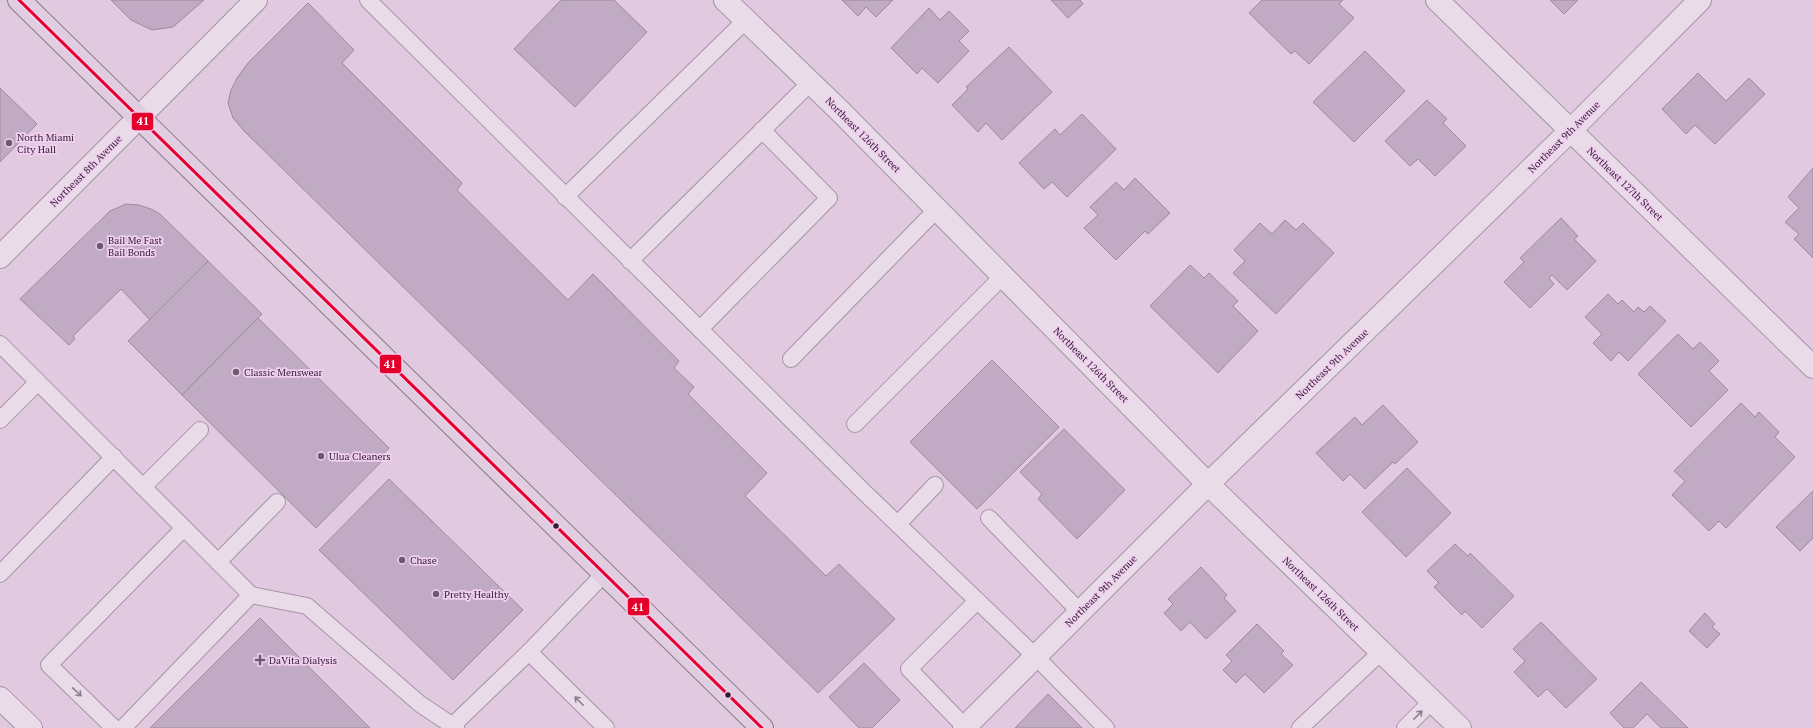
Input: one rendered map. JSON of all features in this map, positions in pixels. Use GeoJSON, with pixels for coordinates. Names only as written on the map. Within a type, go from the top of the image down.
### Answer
{"type":"FeatureCollection","features":[{"type":"Feature","properties":{"kind":"main road"},"geometry":{"type":"LineString","coordinates":[[18,0],[762,728]]}},
{"type":"Feature","properties":{"kind":"street","name":"Northeast 8th Avenue"},"geometry":{"type":"LineString","coordinates":[[0,257],[256,0]]}},
{"type":"Feature","properties":{"kind":"street","name":"Northeast 126th Street"},"geometry":{"type":"LineString","coordinates":[[725,0],[937,209],[1208,484],[1460,728]]}},
{"type":"Feature","properties":{"kind":"street","name":"Northeast 127th Street"},"geometry":{"type":"LineString","coordinates":[[1437,0],[1813,367]]}},
{"type":"Feature","properties":{"kind":"street","name":"Northeast 9th Avenue"},"geometry":{"type":"LineString","coordinates":[[964,727],[1208,484],[1570,131],[1700,0]]}},
{"type":"Feature","properties":{"kind":"street"},"geometry":{"type":"LineString","coordinates":[[0,698],[30,728]]}},
{"type":"Feature","properties":{"kind":"lane"},"geometry":{"type":"LineString","coordinates":[[368,0],[565,197],[898,524],[1035,656],[1106,728]]}},
{"type":"Feature","properties":{"kind":"lane"},"geometry":{"type":"LineString","coordinates":[[565,197],[746,20]]}},
{"type":"Feature","properties":{"kind":"lane"},"geometry":{"type":"LineString","coordinates":[[630,261],[810,83]]}},
{"type":"Feature","properties":{"kind":"lane"},"geometry":{"type":"LineString","coordinates":[[700,329],[829,198],[762,130]]}},
{"type":"Feature","properties":{"kind":"lane"},"geometry":{"type":"LineString","coordinates":[[791,359],[937,209]]}},
{"type":"Feature","properties":{"kind":"lane"},"geometry":{"type":"LineString","coordinates":[[855,424],[1003,276]]}},
{"type":"Feature","properties":{"kind":"lane"},"geometry":{"type":"LineString","coordinates":[[0,344],[251,595],[307,606],[420,704],[454,727],[604,574]]}},
{"type":"Feature","properties":{"kind":"lane"},"geometry":{"type":"LineString","coordinates":[[0,420],[38,382]]}},
{"type":"Feature","properties":{"kind":"lane"},"geometry":{"type":"LineString","coordinates":[[143,487],[200,430]]}},
{"type":"Feature","properties":{"kind":"lane"},"geometry":{"type":"LineString","coordinates":[[0,574],[114,457]]}},
{"type":"Feature","properties":{"kind":"lane"},"geometry":{"type":"LineString","coordinates":[[898,524],[935,485]]}},
{"type":"Feature","properties":{"kind":"lane"},"geometry":{"type":"LineString","coordinates":[[218,562],[276,502]]}},
{"type":"Feature","properties":{"kind":"lane"},"geometry":{"type":"LineString","coordinates":[[988,518],[1080,612]]}},
{"type":"Feature","properties":{"kind":"lane"},"geometry":{"type":"LineString","coordinates":[[114,728],[49,665],[184,528]]}},
{"type":"Feature","properties":{"kind":"lane"},"geometry":{"type":"LineString","coordinates":[[123,728],[251,595]]}},
{"type":"Feature","properties":{"kind":"lane"},"geometry":{"type":"LineString","coordinates":[[964,727],[909,669],[977,601]]}},
{"type":"Feature","properties":{"kind":"lane"},"geometry":{"type":"LineString","coordinates":[[529,652],[606,728]]}},
{"type":"Feature","properties":{"kind":"lane"},"geometry":{"type":"LineString","coordinates":[[1300,728],[1381,652]]}},
{"type":"Feature","properties":{"kind":"lane"},"geometry":{"type":"LineString","coordinates":[[1405,728],[1432,701]]}},
{"type":"Feature","properties":{"kind":"building"},"geometry":{"type":"Polygon","coordinates":[[[111,0],[204,0],[173,27],[152,30],[131,20],[111,0]]]}},
{"type":"Feature","properties":{"kind":"building"},"geometry":{"type":"Polygon","coordinates":[[[561,0],[614,0],[647,32],[575,107],[514,49],[561,0]]]}},
{"type":"Feature","properties":{"kind":"building"},"geometry":{"type":"Polygon","coordinates":[[[842,0],[893,0],[876,17],[866,7],[858,16],[842,0]]]}},
{"type":"Feature","properties":{"kind":"building"},"geometry":{"type":"Polygon","coordinates":[[[1051,0],[1080,0],[1083,4],[1068,18],[1051,0]]]}},
{"type":"Feature","properties":{"kind":"building"},"geometry":{"type":"Polygon","coordinates":[[[1262,0],[1343,0],[1339,4],[1354,18],[1309,64],[1295,51],[1291,54],[1249,13],[1262,0]]]}},
{"type":"Feature","properties":{"kind":"building"},"geometry":{"type":"Polygon","coordinates":[[[1550,0],[1578,0],[1564,14],[1550,0]]]}},
{"type":"Feature","properties":{"kind":"building"},"geometry":{"type":"Polygon","coordinates":[[[308,3],[354,50],[342,63],[462,183],[457,190],[568,300],[593,274],[679,361],[674,368],[694,387],[688,394],[767,473],[745,496],[826,576],[839,564],[895,619],[818,693],[245,132],[233,118],[228,103],[231,90],[237,78],[248,63],[308,3]]]}},
{"type":"Feature","properties":{"kind":"building"},"geometry":{"type":"Polygon","coordinates":[[[929,8],[940,20],[949,11],[969,31],[959,41],[969,51],[938,83],[922,68],[917,74],[891,48],[929,8]]]}},
{"type":"Feature","properties":{"kind":"building"},"geometry":{"type":"Polygon","coordinates":[[[1009,47],[1052,92],[1002,140],[986,123],[978,132],[952,105],[968,89],[966,87],[1009,47]]]}},
{"type":"Feature","properties":{"kind":"building"},"geometry":{"type":"Polygon","coordinates":[[[1365,51],[1405,91],[1354,142],[1313,102],[1365,51]]]}},
{"type":"Feature","properties":{"kind":"building"},"geometry":{"type":"Polygon","coordinates":[[[1698,73],[1726,101],[1749,78],[1765,94],[1715,144],[1695,125],[1686,134],[1662,109],[1698,73]]]}},
{"type":"Feature","properties":{"kind":"building","name":"North Miami City Hall"},"geometry":{"type":"Polygon","coordinates":[[[0,88],[37,124],[0,162],[0,88]]]}},
{"type":"Feature","properties":{"kind":"building"},"geometry":{"type":"Polygon","coordinates":[[[1427,100],[1447,119],[1443,123],[1466,146],[1435,176],[1418,159],[1410,166],[1385,141],[1427,100]]]}},
{"type":"Feature","properties":{"kind":"building"},"geometry":{"type":"Polygon","coordinates":[[[1082,114],[1116,149],[1067,197],[1052,182],[1044,189],[1019,163],[1055,129],[1060,135],[1082,114]]]}},
{"type":"Feature","properties":{"kind":"building"},"geometry":{"type":"Polygon","coordinates":[[[1813,168],[1813,258],[1794,239],[1799,234],[1785,222],[1799,208],[1788,197],[1813,168]]]}},
{"type":"Feature","properties":{"kind":"building"},"geometry":{"type":"Polygon","coordinates":[[[1135,178],[1170,213],[1148,234],[1145,231],[1116,260],[1084,228],[1098,215],[1090,207],[1116,182],[1124,190],[1135,178]]]}},
{"type":"Feature","properties":{"kind":"building"},"geometry":{"type":"Polygon","coordinates":[[[126,204],[139,205],[160,214],[208,261],[150,320],[121,289],[73,336],[75,339],[69,345],[20,299],[110,211],[126,204]]]}},
{"type":"Feature","properties":{"kind":"building"},"geometry":{"type":"Polygon","coordinates":[[[1561,218],[1578,236],[1574,239],[1596,261],[1567,290],[1552,275],[1549,278],[1554,284],[1530,308],[1504,282],[1524,262],[1520,258],[1561,218]]]}},
{"type":"Feature","properties":{"kind":"building"},"geometry":{"type":"Polygon","coordinates":[[[1285,220],[1296,230],[1303,223],[1334,253],[1276,314],[1233,273],[1245,261],[1234,250],[1260,223],[1272,234],[1285,220]]]}},
{"type":"Feature","properties":{"kind":"building"},"geometry":{"type":"Polygon","coordinates":[[[208,261],[262,314],[182,395],[128,341],[208,261]]]}},
{"type":"Feature","properties":{"kind":"building"},"geometry":{"type":"Polygon","coordinates":[[[1190,265],[1204,278],[1209,273],[1238,301],[1233,306],[1258,331],[1218,373],[1150,306],[1190,265]]]}},
{"type":"Feature","properties":{"kind":"building"},"geometry":{"type":"Polygon","coordinates":[[[1608,294],[1618,304],[1622,300],[1634,312],[1638,307],[1644,312],[1650,306],[1666,321],[1628,361],[1619,352],[1611,361],[1593,343],[1602,334],[1585,317],[1608,294]]]}},
{"type":"Feature","properties":{"kind":"building"},"geometry":{"type":"Polygon","coordinates":[[[258,318],[389,448],[382,455],[385,458],[316,528],[182,395],[258,318]]]}},
{"type":"Feature","properties":{"kind":"building"},"geometry":{"type":"Polygon","coordinates":[[[1678,334],[1693,349],[1700,342],[1719,361],[1709,371],[1728,390],[1691,427],[1638,374],[1678,334]]]}},
{"type":"Feature","properties":{"kind":"building"},"geometry":{"type":"Polygon","coordinates":[[[992,360],[1059,427],[977,509],[910,442],[992,360]]]}},
{"type":"Feature","properties":{"kind":"building"},"geometry":{"type":"Polygon","coordinates":[[[1741,403],[1755,417],[1759,412],[1779,432],[1775,437],[1795,457],[1726,528],[1719,521],[1709,531],[1672,495],[1685,481],[1674,471],[1741,403]]]}},
{"type":"Feature","properties":{"kind":"building"},"geometry":{"type":"Polygon","coordinates":[[[1383,405],[1418,442],[1395,464],[1393,462],[1365,489],[1350,474],[1343,481],[1316,453],[1355,417],[1362,425],[1383,405]]]}},
{"type":"Feature","properties":{"kind":"building"},"geometry":{"type":"Polygon","coordinates":[[[1064,429],[1125,490],[1077,539],[1038,499],[1042,494],[1020,472],[1064,429]]]}},
{"type":"Feature","properties":{"kind":"building"},"geometry":{"type":"Polygon","coordinates":[[[1407,468],[1451,513],[1406,557],[1362,512],[1407,468]]]}},
{"type":"Feature","properties":{"kind":"building"},"geometry":{"type":"Polygon","coordinates":[[[389,479],[523,610],[453,680],[319,550],[389,479]]]}},
{"type":"Feature","properties":{"kind":"building"},"geometry":{"type":"Polygon","coordinates":[[[1813,491],[1813,538],[1800,551],[1776,527],[1813,491]]]}},
{"type":"Feature","properties":{"kind":"building"},"geometry":{"type":"Polygon","coordinates":[[[1455,544],[1468,556],[1470,553],[1514,596],[1482,628],[1465,611],[1462,615],[1434,587],[1439,583],[1427,571],[1455,544]]]}},
{"type":"Feature","properties":{"kind":"building"},"geometry":{"type":"Polygon","coordinates":[[[1201,567],[1227,595],[1224,598],[1236,611],[1206,639],[1190,622],[1181,631],[1164,613],[1173,604],[1168,599],[1201,567]]]}},
{"type":"Feature","properties":{"kind":"building"},"geometry":{"type":"Polygon","coordinates":[[[1705,613],[1715,624],[1712,627],[1720,634],[1707,648],[1689,631],[1705,613]]]}},
{"type":"Feature","properties":{"kind":"building","name":"DaVita Dialysis"},"geometry":{"type":"Polygon","coordinates":[[[260,618],[370,728],[150,728],[260,618]]]}},
{"type":"Feature","properties":{"kind":"building"},"geometry":{"type":"Polygon","coordinates":[[[1541,622],[1597,679],[1566,708],[1547,689],[1538,697],[1514,672],[1525,661],[1513,649],[1541,622]]]}},
{"type":"Feature","properties":{"kind":"building"},"geometry":{"type":"Polygon","coordinates":[[[1257,624],[1284,651],[1281,654],[1293,665],[1264,693],[1245,674],[1236,683],[1223,670],[1232,661],[1226,655],[1257,624]]]}},
{"type":"Feature","properties":{"kind":"building"},"geometry":{"type":"Polygon","coordinates":[[[864,663],[900,700],[872,728],[859,728],[829,697],[864,663]]]}},
{"type":"Feature","properties":{"kind":"building"},"geometry":{"type":"Polygon","coordinates":[[[1641,682],[1688,728],[1661,728],[1647,714],[1633,728],[1624,728],[1610,713],[1641,682]]]}},
{"type":"Feature","properties":{"kind":"building"},"geometry":{"type":"Polygon","coordinates":[[[1048,694],[1082,728],[1015,728],[1048,694]]]}},
{"type":"Feature","properties":{"kind":"transit line","name":"41"},"geometry":{"type":"LineString","coordinates":[[19,0],[762,728]]}},
{"type":"Feature","properties":{"kind":"place","name":"North Miami City Hall"},"geometry":{"type":"Point","coordinates":[9,143]}},
{"type":"Feature","properties":{"kind":"place","name":"Bail Me Fast Bail Bonds"},"geometry":{"type":"Point","coordinates":[100,246]}},
{"type":"Feature","properties":{"kind":"place","name":"Classic Menswear"},"geometry":{"type":"Point","coordinates":[236,372]}},
{"type":"Feature","properties":{"kind":"place","name":"Ulua Cleaners"},"geometry":{"type":"Point","coordinates":[321,456]}},
{"type":"Feature","properties":{"kind":"place","name":"Chase"},"geometry":{"type":"Point","coordinates":[402,560]}},
{"type":"Feature","properties":{"kind":"place","name":"Pretty Healthy"},"geometry":{"type":"Point","coordinates":[436,594]}},
{"type":"Feature","properties":{"kind":"place","name":"DaVita Dialysis"},"geometry":{"type":"Point","coordinates":[260,660]}}]}
